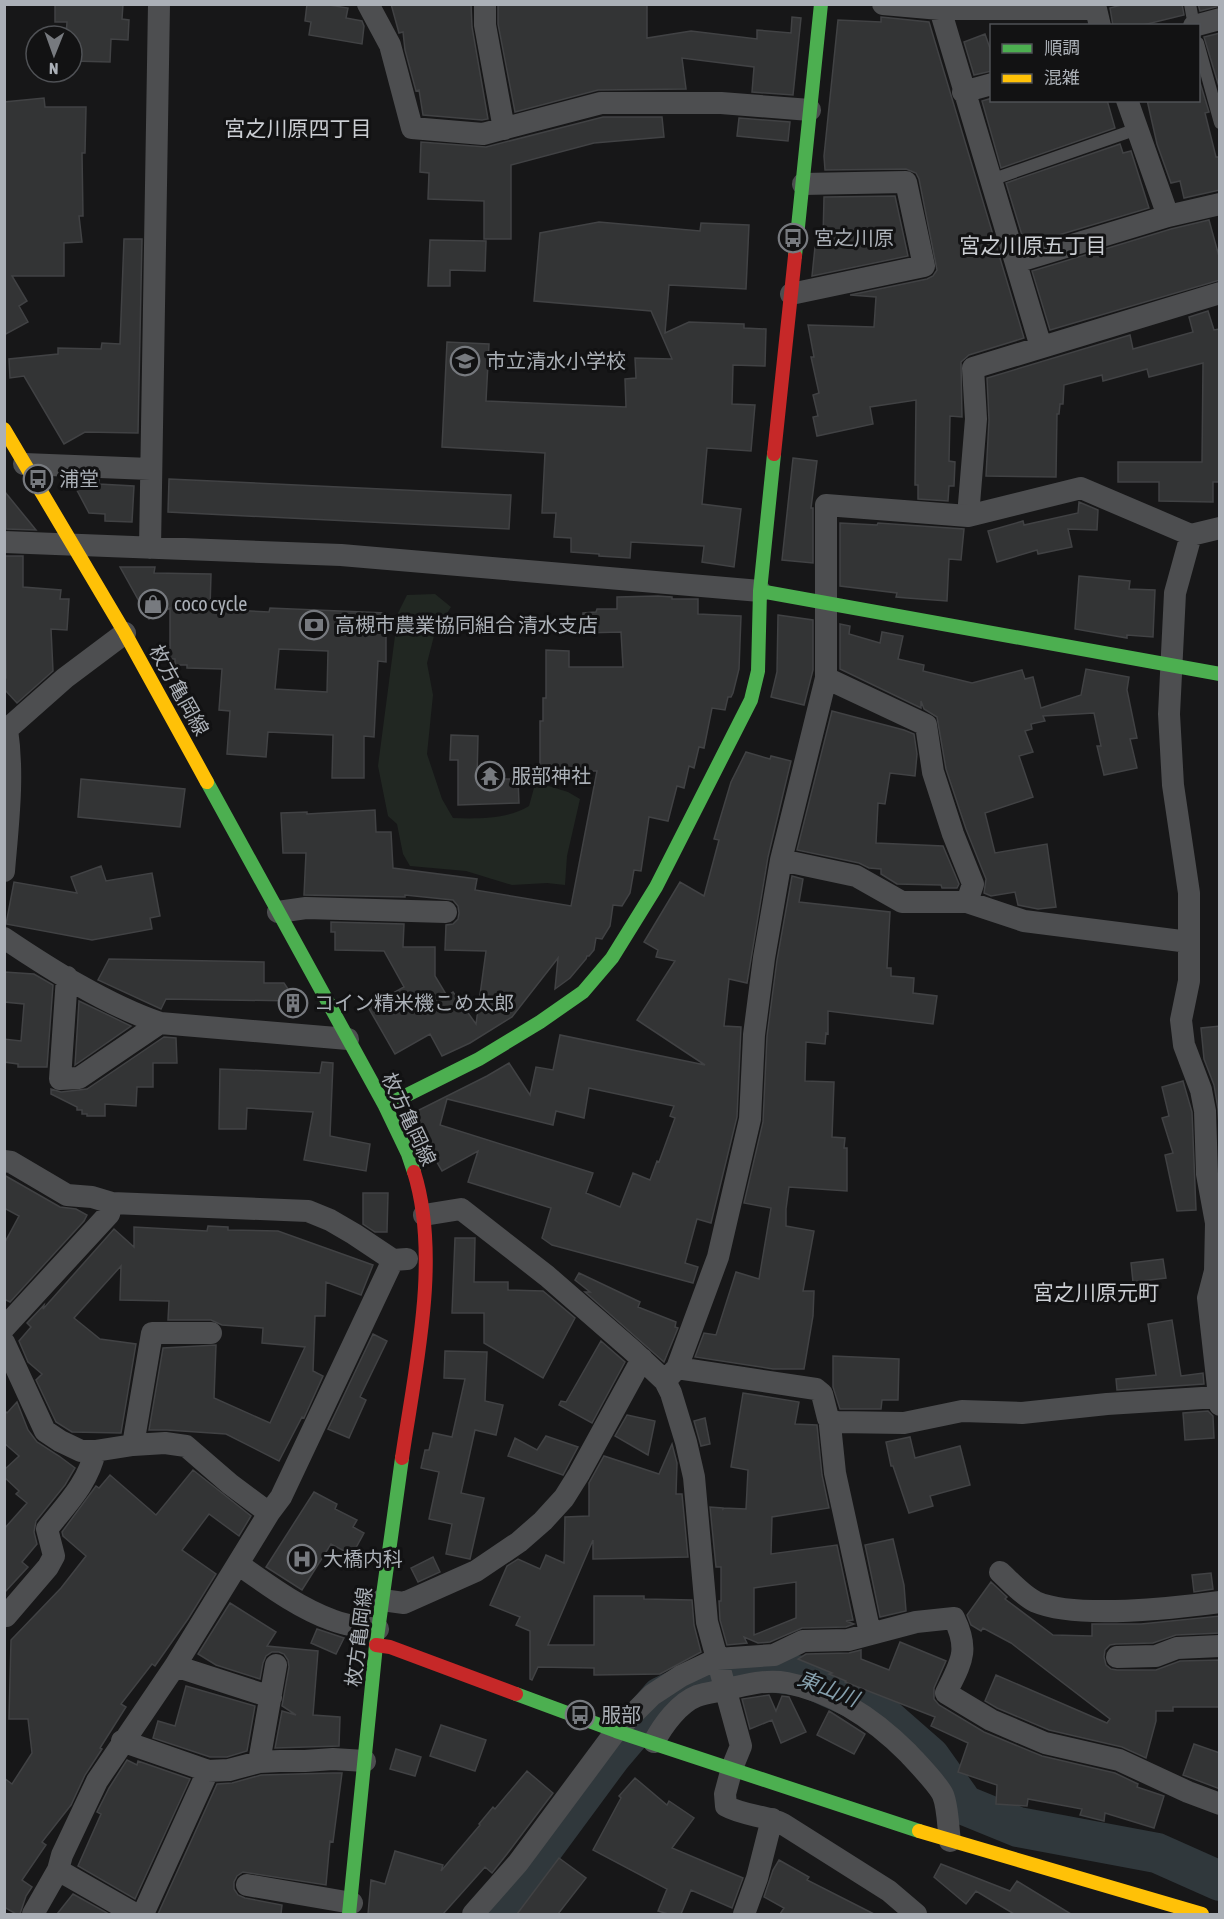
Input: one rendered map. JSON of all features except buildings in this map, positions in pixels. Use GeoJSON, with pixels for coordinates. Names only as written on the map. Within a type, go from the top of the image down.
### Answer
{"type":"FeatureCollection","features":[{"type":"Feature","properties":{"kind":"street"},"geometry":{"type":"LineString","coordinates":[[150,548],[159,4]]}},
{"type":"Feature","properties":{"kind":"street"},"geometry":{"type":"LineString","coordinates":[[368,4],[390,45],[412,128],[483,134],[601,103],[721,103],[810,111]]}},
{"type":"Feature","properties":{"kind":"street"},"geometry":{"type":"LineString","coordinates":[[485,4],[485,25],[504,129]]}},
{"type":"Feature","properties":{"kind":"street"},"geometry":{"type":"LineString","coordinates":[[385,1106],[480,1059],[583,992],[612,958],[656,887],[751,700],[758,671],[760,591],[821,4]]}},
{"type":"Feature","properties":{"kind":"street"},"geometry":{"type":"LineString","coordinates":[[883,4],[940,9],[1097,13]]}},
{"type":"Feature","properties":{"kind":"street"},"geometry":{"type":"LineString","coordinates":[[940,9],[1041,347]]}},
{"type":"Feature","properties":{"kind":"street"},"geometry":{"type":"LineString","coordinates":[[1200,24],[1220,19]]}},
{"type":"Feature","properties":{"kind":"street"},"geometry":{"type":"LineString","coordinates":[[963,92],[990,85]]}},
{"type":"Feature","properties":{"kind":"street"},"geometry":{"type":"LineString","coordinates":[[1128,102],[1168,216]]}},
{"type":"Feature","properties":{"kind":"street"},"geometry":{"type":"LineString","coordinates":[[791,294],[924,266],[906,182],[803,184]]}},
{"type":"Feature","properties":{"kind":"street"},"geometry":{"type":"LineString","coordinates":[[1016,262],[1168,216],[1218,210]]}},
{"type":"Feature","properties":{"kind":"street"},"geometry":{"type":"LineString","coordinates":[[968,516],[976,419],[973,368],[1220,293]]}},
{"type":"Feature","properties":{"kind":"street","name":"枚方亀岡線"},"geometry":{"type":"LineString","coordinates":[[4,429],[125,633],[385,1106],[408,1154],[418,1185],[424,1215],[425,1297],[377,1637],[351,1909]]}},
{"type":"Feature","properties":{"kind":"street"},"geometry":{"type":"LineString","coordinates":[[24,464],[150,469]]}},
{"type":"Feature","properties":{"kind":"street"},"geometry":{"type":"LineString","coordinates":[[916,1914],[889,1891],[772,1819],[737,1812],[726,1806],[725,1794],[741,1746],[707,1622],[694,1477],[676,1410],[671,1374],[718,1257],[750,1119],[754,1035],[764,958],[781,860],[826,678],[826,505],[968,516],[1081,488],[1191,535],[1220,528]]}},
{"type":"Feature","properties":{"kind":"street"},"geometry":{"type":"LineString","coordinates":[[831,1421],[904,1423],[962,1411],[1022,1413],[1107,1404],[1219,1401],[1208,1298],[1215,1271],[1216,1223],[1207,1174],[1206,1112],[1201,1090],[1184,1045],[1181,1020],[1189,981],[1189,893],[1172,773],[1168,714],[1175,594],[1191,535]]}},
{"type":"Feature","properties":{"kind":"street"},"geometry":{"type":"LineString","coordinates":[[4,542],[341,555],[760,591],[1220,675]]}},
{"type":"Feature","properties":{"kind":"street"},"geometry":{"type":"LineString","coordinates":[[4,871],[11,769],[6,730],[65,678],[125,633]]}},
{"type":"Feature","properties":{"kind":"street"},"geometry":{"type":"LineString","coordinates":[[826,678],[926,725],[933,772],[953,834],[973,884],[967,902]]}},
{"type":"Feature","properties":{"kind":"street"},"geometry":{"type":"LineString","coordinates":[[781,860],[856,876],[902,902],[967,902],[1024,921],[1189,942]]}},
{"type":"Feature","properties":{"kind":"street"},"geometry":{"type":"LineString","coordinates":[[278,912],[306,908],[446,912]]}},
{"type":"Feature","properties":{"kind":"street"},"geometry":{"type":"LineString","coordinates":[[4,938],[46,966],[139,1016],[160,1023],[348,1040]]}},
{"type":"Feature","properties":{"kind":"street"},"geometry":{"type":"LineString","coordinates":[[67,977],[60,1079],[79,1078],[160,1023]]}},
{"type":"Feature","properties":{"kind":"street"},"geometry":{"type":"LineString","coordinates":[[4,1161],[11,1162],[67,1195],[92,1197],[112,1203],[278,1212],[308,1211],[330,1220],[393,1260],[426,1258]]}},
{"type":"Feature","properties":{"kind":"street"},"geometry":{"type":"LineString","coordinates":[[4,1328],[110,1214],[112,1203]]}},
{"type":"Feature","properties":{"kind":"street"},"geometry":{"type":"LineString","coordinates":[[424,1215],[461,1209],[547,1276],[642,1359],[671,1374],[816,1389],[822,1394],[831,1421],[835,1473],[870,1633]]}},
{"type":"Feature","properties":{"kind":"street"},"geometry":{"type":"LineString","coordinates":[[33,1914],[58,1870],[62,1855],[97,1781],[175,1666],[280,1497],[393,1260]]}},
{"type":"Feature","properties":{"kind":"street"},"geometry":{"type":"LineString","coordinates":[[133,1445],[152,1333],[211,1333]]}},
{"type":"Feature","properties":{"kind":"street"},"geometry":{"type":"LineString","coordinates":[[4,1341],[45,1431],[81,1451],[165,1443],[186,1446],[230,1484],[269,1513]]}},
{"type":"Feature","properties":{"kind":"street"},"geometry":{"type":"LineString","coordinates":[[382,1600],[404,1603],[476,1571],[519,1542],[543,1521],[564,1498],[579,1474],[642,1359]]}},
{"type":"Feature","properties":{"kind":"street"},"geometry":{"type":"LineString","coordinates":[[6,1616],[51,1562],[54,1556],[47,1529],[81,1485],[93,1463],[95,1451]]}},
{"type":"Feature","properties":{"kind":"street"},"geometry":{"type":"LineString","coordinates":[[238,1564],[284,1596],[312,1612],[377,1637],[390,1647],[615,1731],[950,1841],[1202,1914]]}},
{"type":"Feature","properties":{"kind":"street"},"geometry":{"type":"LineString","coordinates":[[1000,1572],[1035,1601],[1075,1610],[1133,1610],[1220,1602]]}},
{"type":"Feature","properties":{"kind":"street"},"geometry":{"type":"LineString","coordinates":[[473,1914],[518,1863],[615,1731],[652,1695],[681,1676],[721,1674],[774,1655],[803,1641],[848,1640],[916,1622],[954,1618],[962,1634],[964,1650],[946,1693],[991,1720],[1045,1743],[1119,1760],[1220,1804]]}},
{"type":"Feature","properties":{"kind":"street"},"geometry":{"type":"LineString","coordinates":[[1117,1657],[1156,1656],[1176,1648],[1220,1646]]}},
{"type":"Feature","properties":{"kind":"street"},"geometry":{"type":"LineString","coordinates":[[259,1762],[276,1665]]}},
{"type":"Feature","properties":{"kind":"street"},"geometry":{"type":"LineString","coordinates":[[175,1666],[270,1697]]}},
{"type":"Feature","properties":{"kind":"street"},"geometry":{"type":"LineString","coordinates":[[648,1740],[681,1707],[721,1674]]}},
{"type":"Feature","properties":{"kind":"street"},"geometry":{"type":"LineString","coordinates":[[721,1674],[748,1683],[787,1683],[817,1692],[870,1719],[890,1735],[919,1765],[943,1795],[950,1841]]}},
{"type":"Feature","properties":{"kind":"street"},"geometry":{"type":"LineString","coordinates":[[122,1741],[208,1771],[229,1770],[259,1762],[333,1758],[365,1761]]}},
{"type":"Feature","properties":{"kind":"street"},"geometry":{"type":"LineString","coordinates":[[143,1914],[208,1771]]}},
{"type":"Feature","properties":{"kind":"street"},"geometry":{"type":"LineString","coordinates":[[744,1914],[757,1878],[772,1819]]}},
{"type":"Feature","properties":{"kind":"street"},"geometry":{"type":"LineString","coordinates":[[58,1870],[135,1914]]}},
{"type":"Feature","properties":{"kind":"street"},"geometry":{"type":"LineString","coordinates":[[247,1885],[351,1909]]}},
{"type":"Feature","properties":{"kind":"lane"},"geometry":{"type":"LineString","coordinates":[[1190,4],[1194,24]]}},
{"type":"Feature","properties":{"kind":"lane"},"geometry":{"type":"LineString","coordinates":[[1200,50],[1220,123]]}},
{"type":"Feature","properties":{"kind":"lane"},"geometry":{"type":"LineString","coordinates":[[991,180],[1137,129]]}},
{"type":"Feature","properties":{"kind":"shaded area"},"geometry":{"type":"Polygon","coordinates":[[[435,594],[451,607],[435,632],[427,663],[433,695],[427,754],[442,799],[453,818],[472,818],[502,816],[521,810],[529,806],[534,788],[542,784],[568,792],[580,799],[567,856],[565,885],[547,883],[512,885],[466,871],[410,866],[403,854],[397,824],[388,816],[378,766],[398,613],[407,595],[435,594]]]}},
{"type":"Feature","properties":{"kind":"waterway","name":"東山川"},"geometry":{"type":"LineString","coordinates":[[491,1914],[504,1901],[611,1756],[661,1697],[704,1677],[750,1670],[804,1676],[873,1707],[930,1757],[964,1805],[1018,1827],[1157,1853],[1220,1881]]}},
{"type":"Feature","properties":{"kind":"traffic: fast"},"geometry":{"type":"LineString","coordinates":[[795,256],[821,4]]}},
{"type":"Feature","properties":{"kind":"traffic: fast"},"geometry":{"type":"LineString","coordinates":[[385,1106],[479,1059],[540,1022],[583,992],[612,958],[656,887],[751,700],[758,671],[760,591],[774,454]]}},
{"type":"Feature","properties":{"kind":"traffic: fast"},"geometry":{"type":"LineString","coordinates":[[760,591],[1220,674]]}},
{"type":"Feature","properties":{"kind":"traffic: fast"},"geometry":{"type":"LineString","coordinates":[[207,782],[385,1106],[414,1172]]}},
{"type":"Feature","properties":{"kind":"traffic: fast"},"geometry":{"type":"LineString","coordinates":[[349,1914],[376,1645],[402,1458]]}},
{"type":"Feature","properties":{"kind":"traffic: fast"},"geometry":{"type":"LineString","coordinates":[[516,1694],[616,1731],[919,1831]]}},
{"type":"Feature","properties":{"kind":"traffic: slow"},"geometry":{"type":"LineString","coordinates":[[4,429],[125,633],[207,782]]}},
{"type":"Feature","properties":{"kind":"traffic: slow"},"geometry":{"type":"LineString","coordinates":[[919,1831],[1202,1914]]}},
{"type":"Feature","properties":{"kind":"traffic: jam"},"geometry":{"type":"LineString","coordinates":[[774,454],[795,256]]}},
{"type":"Feature","properties":{"kind":"traffic: jam"},"geometry":{"type":"LineString","coordinates":[[402,1458],[419,1351],[425,1277],[422,1205],[414,1172]]}},
{"type":"Feature","properties":{"kind":"traffic: jam"},"geometry":{"type":"LineString","coordinates":[[376,1645],[390,1647],[516,1694]]}},
{"type":"Feature","properties":{"kind":"place","name":"宮之川原"},"geometry":{"type":"Point","coordinates":[793,238]}},
{"type":"Feature","properties":{"kind":"place","name":"市立清水小学校"},"geometry":{"type":"Point","coordinates":[465,361]}},
{"type":"Feature","properties":{"kind":"place","name":"浦堂"},"geometry":{"type":"Point","coordinates":[38,479]}},
{"type":"Feature","properties":{"kind":"place","name":"coco cycle"},"geometry":{"type":"Point","coordinates":[153,604]}},
{"type":"Feature","properties":{"kind":"place","name":"高槻市農業協同組合 清水支店"},"geometry":{"type":"Point","coordinates":[314,625]}},
{"type":"Feature","properties":{"kind":"place","name":"服部神社"},"geometry":{"type":"Point","coordinates":[490,776]}},
{"type":"Feature","properties":{"kind":"place","name":"コイン精米機こめ太郎"},"geometry":{"type":"Point","coordinates":[293,1003]}},
{"type":"Feature","properties":{"kind":"place","name":"大橋内科"},"geometry":{"type":"Point","coordinates":[302,1559]}},
{"type":"Feature","properties":{"kind":"place","name":"服部"},"geometry":{"type":"Point","coordinates":[580,1715]}},
{"type":"Feature","properties":{"kind":"district","name":"宮之川原四丁目"},"geometry":{"type":"Point","coordinates":[298,129]}},
{"type":"Feature","properties":{"kind":"district","name":"宮之川原五丁目"},"geometry":{"type":"Point","coordinates":[1033,246]}},
{"type":"Feature","properties":{"kind":"district","name":"宮之川原元町"},"geometry":{"type":"Point","coordinates":[1096,1293]}}]}
